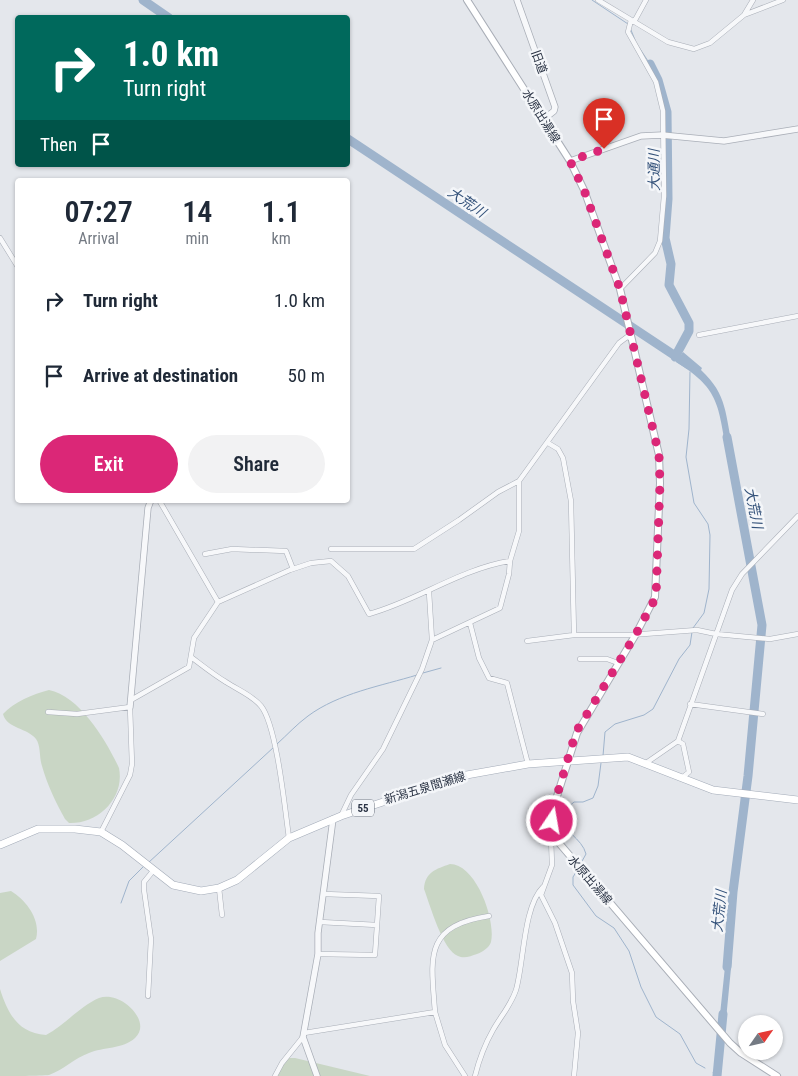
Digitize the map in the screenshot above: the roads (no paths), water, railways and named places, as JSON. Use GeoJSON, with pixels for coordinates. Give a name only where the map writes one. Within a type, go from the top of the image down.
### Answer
{"type":"FeatureCollection","features":[{"type":"Feature","properties":{"kind":"main road","name":"水原出湯線"},"geometry":{"type":"LineString","coordinates":[[467,0],[570,161],[584,190],[620,289],[659,455],[660,483],[656,597],[636,634],[576,732],[552,812],[553,833],[559,844],[728,1041],[741,1053],[777,1076]]}},
{"type":"Feature","properties":{"kind":"main road","name":"新潟五泉間瀬線"},"geometry":{"type":"LineString","coordinates":[[0,845],[38,829],[55,828],[101,832],[122,844],[148,867],[173,885],[193,891],[219,888],[237,880],[289,838],[333,819],[461,776],[528,764],[604,757],[628,757],[713,790],[798,800]]}},
{"type":"Feature","properties":{"kind":"street","name":"旧道"},"geometry":{"type":"LineString","coordinates":[[517,0],[555,107],[554,111],[544,119]]}},
{"type":"Feature","properties":{"kind":"street"},"geometry":{"type":"LineString","coordinates":[[598,0],[668,42],[694,50],[710,43],[744,15],[783,0]]}},
{"type":"Feature","properties":{"kind":"street"},"geometry":{"type":"LineString","coordinates":[[620,289],[652,258],[660,241],[664,196],[664,111],[656,82],[628,32],[632,21],[646,0]]}},
{"type":"Feature","properties":{"kind":"street"},"geometry":{"type":"LineString","coordinates":[[744,15],[753,0]]}},
{"type":"Feature","properties":{"kind":"street"},"geometry":{"type":"LineString","coordinates":[[570,161],[641,136],[663,135],[724,141],[798,129]]}},
{"type":"Feature","properties":{"kind":"street"},"geometry":{"type":"LineString","coordinates":[[0,238],[15,262]]}},
{"type":"Feature","properties":{"kind":"street"},"geometry":{"type":"LineString","coordinates":[[699,335],[798,316]]}},
{"type":"Feature","properties":{"kind":"street"},"geometry":{"type":"LineString","coordinates":[[331,549],[414,549],[498,492],[519,481],[619,343],[630,336]]}},
{"type":"Feature","properties":{"kind":"street"},"geometry":{"type":"LineString","coordinates":[[548,443],[558,449],[563,458],[571,501],[574,635]]}},
{"type":"Feature","properties":{"kind":"street"},"geometry":{"type":"LineString","coordinates":[[432,640],[500,608],[509,574],[510,561],[519,531],[519,481]]}},
{"type":"Feature","properties":{"kind":"street"},"geometry":{"type":"LineString","coordinates":[[101,832],[130,775],[132,764],[130,707],[150,503]]}},
{"type":"Feature","properties":{"kind":"street"},"geometry":{"type":"LineString","coordinates":[[161,503],[218,602]]}},
{"type":"Feature","properties":{"kind":"street"},"geometry":{"type":"LineString","coordinates":[[646,763],[678,741],[732,590],[742,574],[798,516]]}},
{"type":"Feature","properties":{"kind":"street"},"geometry":{"type":"LineString","coordinates":[[206,554],[232,549],[286,551],[293,569]]}},
{"type":"Feature","properties":{"kind":"street"},"geometry":{"type":"LineString","coordinates":[[131,700],[188,667],[194,638],[218,602],[293,569],[311,563],[331,561],[348,576],[369,614],[429,592],[476,571],[510,561]]}},
{"type":"Feature","properties":{"kind":"street"},"geometry":{"type":"LineString","coordinates":[[341,816],[382,748],[420,675],[432,640],[429,592]]}},
{"type":"Feature","properties":{"kind":"street"},"geometry":{"type":"LineString","coordinates":[[470,623],[479,658],[489,678],[507,683],[528,764]]}},
{"type":"Feature","properties":{"kind":"street"},"geometry":{"type":"LineString","coordinates":[[527,641],[574,635],[636,634],[690,630],[770,639],[798,634]]}},
{"type":"Feature","properties":{"kind":"street"},"geometry":{"type":"LineString","coordinates":[[191,657],[226,683],[248,695],[262,708],[274,747],[282,785],[289,838]]}},
{"type":"Feature","properties":{"kind":"street"},"geometry":{"type":"LineString","coordinates":[[580,660],[606,659],[618,664]]}},
{"type":"Feature","properties":{"kind":"street"},"geometry":{"type":"LineString","coordinates":[[690,704],[763,714]]}},
{"type":"Feature","properties":{"kind":"street"},"geometry":{"type":"LineString","coordinates":[[48,712],[76,714],[130,707]]}},
{"type":"Feature","properties":{"kind":"street"},"geometry":{"type":"LineString","coordinates":[[678,741],[683,744],[689,772],[683,777]]}},
{"type":"Feature","properties":{"kind":"street"},"geometry":{"type":"LineString","coordinates":[[275,1076],[282,1063],[303,1035],[318,954],[320,922],[333,819]]}},
{"type":"Feature","properties":{"kind":"street"},"geometry":{"type":"LineString","coordinates":[[553,833],[551,838],[552,865],[542,895],[572,973],[573,1001],[578,1033],[574,1076]]}},
{"type":"Feature","properties":{"kind":"street"},"geometry":{"type":"LineString","coordinates":[[148,867],[144,882],[151,939],[148,996]]}},
{"type":"Feature","properties":{"kind":"street"},"geometry":{"type":"LineString","coordinates":[[475,1076],[482,1052],[516,990],[522,946],[537,893],[544,886]]}},
{"type":"Feature","properties":{"kind":"street"},"geometry":{"type":"LineString","coordinates":[[219,888],[222,914]]}},
{"type":"Feature","properties":{"kind":"street"},"geometry":{"type":"LineString","coordinates":[[318,954],[375,955],[379,896],[324,894]]}},
{"type":"Feature","properties":{"kind":"street"},"geometry":{"type":"LineString","coordinates":[[465,1076],[445,1045],[435,1012],[434,956],[441,936],[452,926],[489,916]]}},
{"type":"Feature","properties":{"kind":"street"},"geometry":{"type":"LineString","coordinates":[[320,922],[377,925]]}},
{"type":"Feature","properties":{"kind":"street"},"geometry":{"type":"LineString","coordinates":[[303,1035],[435,1012]]}},
{"type":"Feature","properties":{"kind":"street"},"geometry":{"type":"LineString","coordinates":[[303,1035],[317,1076]]}},
{"type":"Feature","properties":{"kind":"water"},"geometry":{"type":"Polygon","coordinates":[[[683,352],[702,368],[701,370],[710,379],[721,397],[733,449],[726,449],[721,420],[714,398],[700,380],[676,362],[683,352]]]}},
{"type":"Feature","properties":{"kind":"water"},"geometry":{"type":"Polygon","coordinates":[[[726,957],[732,958],[725,1030],[719,1024],[726,957]]]}},
{"type":"Feature","properties":{"kind":"waterway","name":"大荒川"},"geometry":{"type":"LineString","coordinates":[[143,0],[165,15]]}},
{"type":"Feature","properties":{"kind":"waterway","name":"大通川"},"geometry":{"type":"LineString","coordinates":[[592,0],[628,24]]}},
{"type":"Feature","properties":{"kind":"waterway","name":"大通川"},"geometry":{"type":"LineString","coordinates":[[631,30],[635,40]]}},
{"type":"Feature","properties":{"kind":"waterway","name":"大通川"},"geometry":{"type":"LineString","coordinates":[[638,46],[650,64]]}},
{"type":"Feature","properties":{"kind":"waterway","name":"大通川"},"geometry":{"type":"LineString","coordinates":[[650,64],[658,80],[667,112],[668,199],[665,238],[671,264],[669,285],[689,323],[689,331],[675,357]]}},
{"type":"Feature","properties":{"kind":"waterway","name":"大荒川"},"geometry":{"type":"LineString","coordinates":[[350,140],[689,365]]}},
{"type":"Feature","properties":{"kind":"waterway"},"geometry":{"type":"LineString","coordinates":[[690,372],[689,429],[686,457],[694,503],[708,524],[710,535],[709,589],[704,613],[693,628]]}},
{"type":"Feature","properties":{"kind":"waterway","name":"大荒川"},"geometry":{"type":"LineString","coordinates":[[727,437],[762,625],[748,776],[733,892],[727,967]]}},
{"type":"Feature","properties":{"kind":"waterway"},"geometry":{"type":"LineString","coordinates":[[603,756],[605,732],[615,724],[644,715],[653,709],[679,659],[690,645],[692,632]]}},
{"type":"Feature","properties":{"kind":"waterway"},"geometry":{"type":"LineString","coordinates":[[423,673],[441,668]]}},
{"type":"Feature","properties":{"kind":"waterway"},"geometry":{"type":"LineString","coordinates":[[277,744],[308,716],[333,701],[417,675]]}},
{"type":"Feature","properties":{"kind":"waterway"},"geometry":{"type":"LineString","coordinates":[[148,863],[274,747]]}},
{"type":"Feature","properties":{"kind":"waterway"},"geometry":{"type":"LineString","coordinates":[[581,863],[586,854],[584,848],[564,826],[559,815],[574,802],[583,802],[593,798],[598,786],[601,763]]}},
{"type":"Feature","properties":{"kind":"waterway"},"geometry":{"type":"LineString","coordinates":[[121,903],[129,881],[145,865]]}},
{"type":"Feature","properties":{"kind":"waterway"},"geometry":{"type":"LineString","coordinates":[[578,869],[573,877],[573,885],[596,916],[614,928],[629,951],[641,987],[656,1017],[680,1034],[696,1063],[705,1068]]}},
{"type":"Feature","properties":{"kind":"waterway","name":"大荒川"},"geometry":{"type":"LineString","coordinates":[[717,1076],[723,1014]]}},
{"type":"Feature","properties":{"kind":"waterway","name":"大荒川"},"geometry":{"type":"LineString","coordinates":[[713,1073],[718,1076]]}}]}
